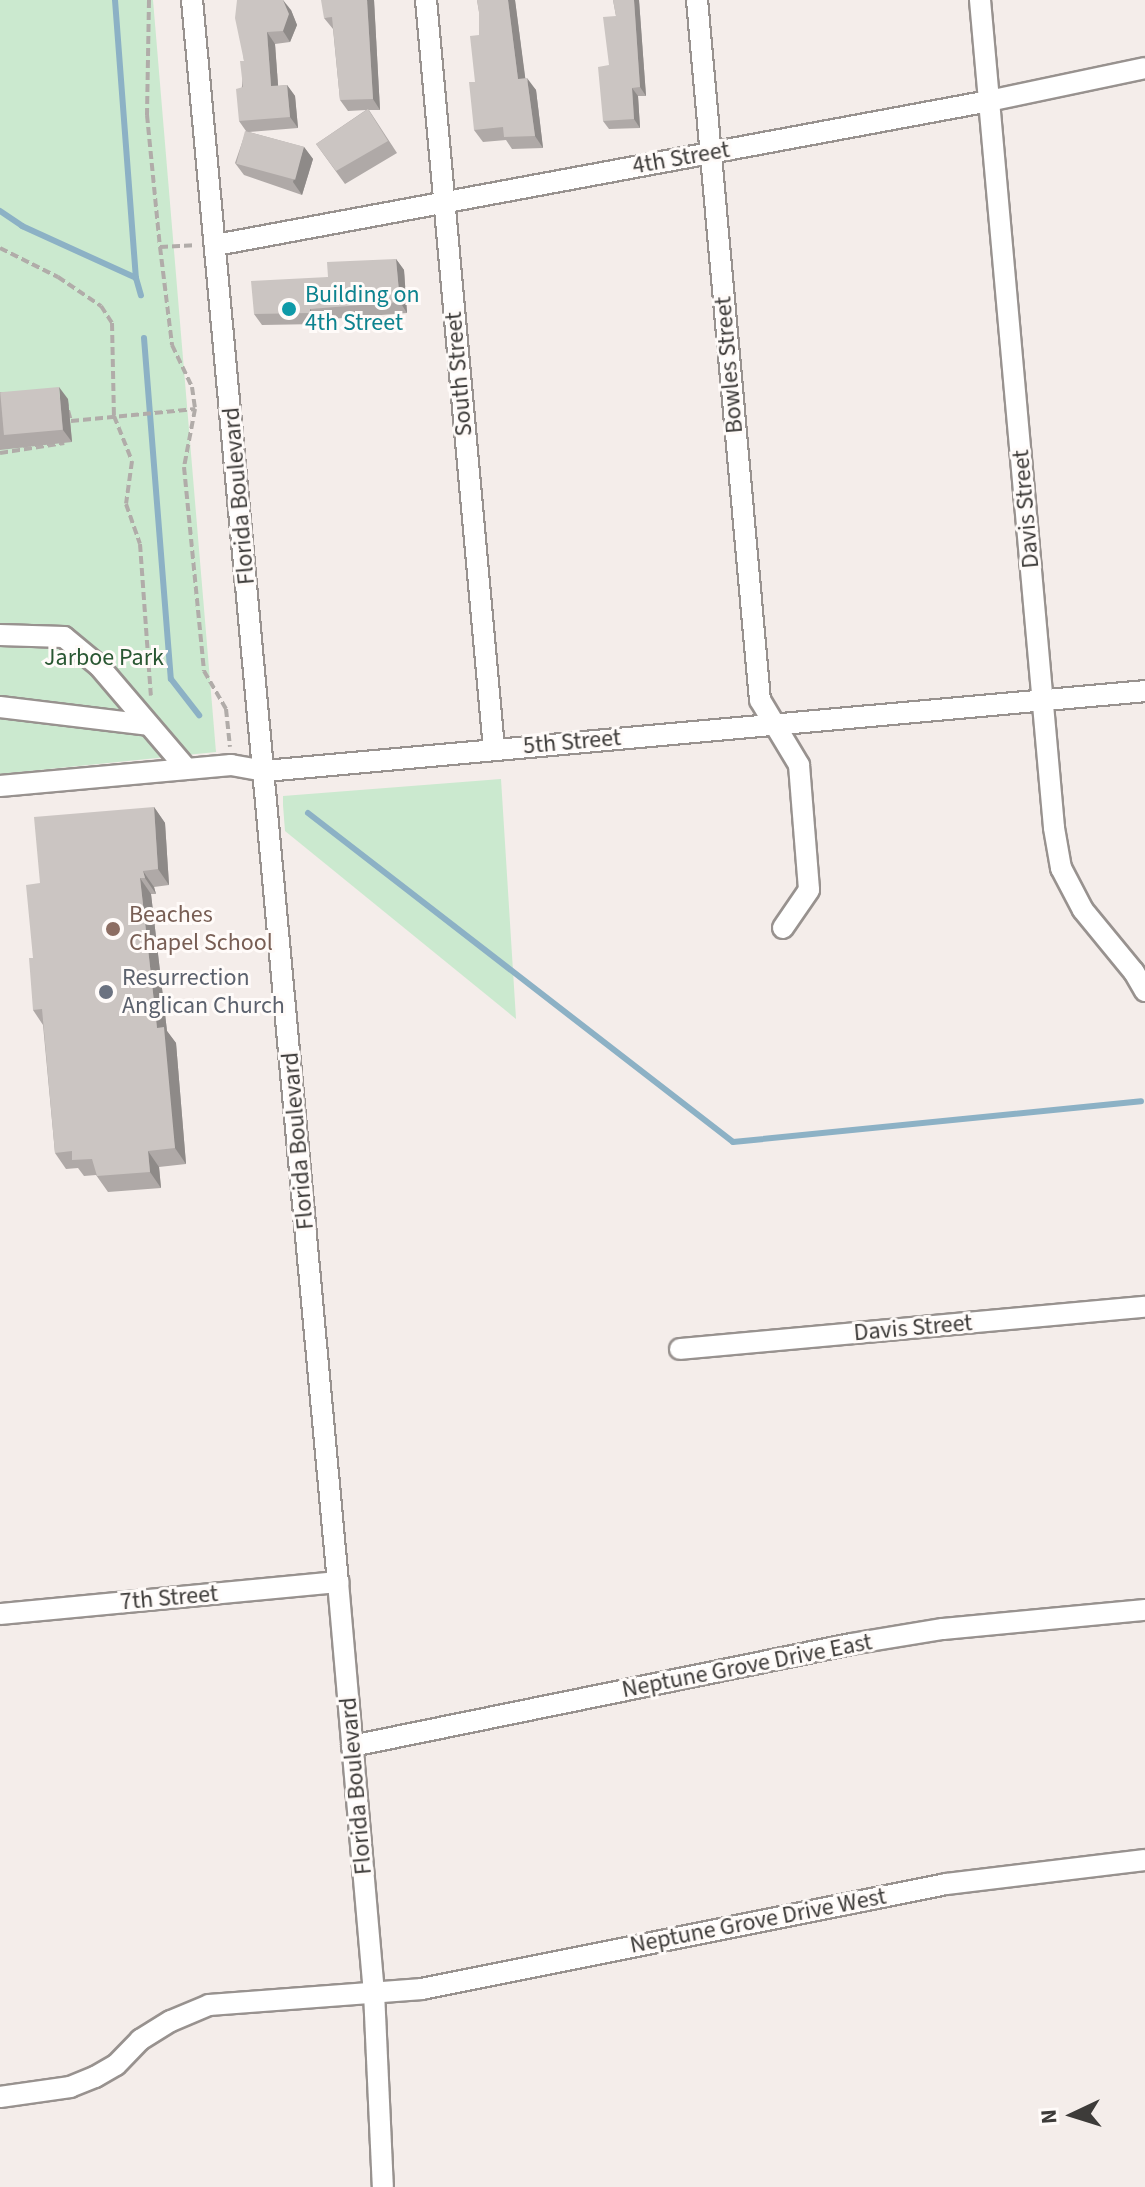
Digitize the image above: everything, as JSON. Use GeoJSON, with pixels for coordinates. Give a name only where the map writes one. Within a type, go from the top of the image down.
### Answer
{"type":"FeatureCollection","features":[{"type":"Feature","properties":{"kind":"street","name":"Florida Boulevard"},"geometry":{"type":"LineString","coordinates":[[192,0],[265,771],[374,1992],[383,2187]]}},
{"type":"Feature","properties":{"kind":"street","name":"South Street"},"geometry":{"type":"LineString","coordinates":[[426,0],[494,749]]}},
{"type":"Feature","properties":{"kind":"street","name":"Bowles Street"},"geometry":{"type":"LineString","coordinates":[[697,0],[760,700],[799,765],[809,890],[783,928]]}},
{"type":"Feature","properties":{"kind":"street","name":"Davis Street"},"geometry":{"type":"LineString","coordinates":[[980,0],[1054,828],[1061,868],[1083,910],[1134,972],[1145,991]]}},
{"type":"Feature","properties":{"kind":"street","name":"4th Street"},"geometry":{"type":"LineString","coordinates":[[216,245],[989,101],[1145,68]]}},
{"type":"Feature","properties":{"kind":"street"},"geometry":{"type":"LineString","coordinates":[[0,635],[64,637],[99,666],[187,769]]}},
{"type":"Feature","properties":{"kind":"street","name":"5th Street"},"geometry":{"type":"LineString","coordinates":[[0,786],[231,765],[265,771],[1145,691]]}},
{"type":"Feature","properties":{"kind":"street"},"geometry":{"type":"LineString","coordinates":[[0,707],[151,727]]}},
{"type":"Feature","properties":{"kind":"street","name":"Davis Street"},"geometry":{"type":"LineString","coordinates":[[680,1349],[1145,1307]]}},
{"type":"Feature","properties":{"kind":"street","name":"7th Street"},"geometry":{"type":"LineString","coordinates":[[0,1614],[338,1582]]}},
{"type":"Feature","properties":{"kind":"street","name":"Neptune Grove Drive East"},"geometry":{"type":"LineString","coordinates":[[352,1746],[851,1644],[943,1629],[1145,1610]]}},
{"type":"Feature","properties":{"kind":"street","name":"Neptune Grove Drive West"},"geometry":{"type":"LineString","coordinates":[[0,2097],[70,2087],[95,2077],[116,2065],[140,2040],[171,2021],[209,2005],[422,1989],[946,1884],[1145,1860]]}},
{"type":"Feature","properties":{"kind":"path"},"geometry":{"type":"LineString","coordinates":[[149,0],[147,115],[160,247],[172,345],[192,387],[195,409],[184,467],[204,671],[226,709],[231,765]]}},
{"type":"Feature","properties":{"kind":"path"},"geometry":{"type":"LineString","coordinates":[[160,247],[216,245]]}},
{"type":"Feature","properties":{"kind":"path"},"geometry":{"type":"LineString","coordinates":[[0,248],[58,277],[101,306],[112,323],[114,416],[132,461],[126,504],[140,544],[151,727]]}},
{"type":"Feature","properties":{"kind":"path"},"geometry":{"type":"LineString","coordinates":[[54,397],[68,399],[71,421],[195,409]]}},
{"type":"Feature","properties":{"kind":"path"},"geometry":{"type":"LineString","coordinates":[[0,453],[64,443]]}},
{"type":"Feature","properties":{"kind":"green space","name":"Jarboe Park"},"geometry":{"type":"Polygon","coordinates":[[[0,0],[153,0],[216,752],[0,774],[0,0]]]}},
{"type":"Feature","properties":{"kind":"green space"},"geometry":{"type":"Polygon","coordinates":[[[501,779],[516,1019],[285,831],[283,805],[283,796],[501,779]]]}},
{"type":"Feature","properties":{"kind":"building"},"geometry":{"type":"Polygon","coordinates":[[[237,0],[283,0],[289,14],[283,31],[267,32],[271,86],[287,85],[290,117],[239,121],[236,89],[243,87],[240,61],[244,61],[235,18],[237,0]]]}},
{"type":"Feature","properties":{"kind":"building"},"geometry":{"type":"Polygon","coordinates":[[[321,0],[367,0],[373,99],[340,100],[332,17],[324,18],[321,0]]]}},
{"type":"Feature","properties":{"kind":"building"},"geometry":{"type":"Polygon","coordinates":[[[477,0],[508,0],[518,79],[527,78],[535,136],[504,137],[503,127],[474,130],[469,82],[475,82],[470,36],[479,35],[477,0]]]}},
{"type":"Feature","properties":{"kind":"building"},"geometry":{"type":"Polygon","coordinates":[[[613,0],[634,0],[640,87],[632,88],[634,119],[603,121],[598,67],[609,65],[603,17],[616,16],[613,0]]]}},
{"type":"Feature","properties":{"kind":"building"},"geometry":{"type":"Polygon","coordinates":[[[368,109],[388,141],[336,171],[316,144],[368,109]]]}},
{"type":"Feature","properties":{"kind":"building"},"geometry":{"type":"Polygon","coordinates":[[[245,131],[304,147],[295,180],[236,164],[245,131]]]}},
{"type":"Feature","properties":{"kind":"building"},"geometry":{"type":"Polygon","coordinates":[[[396,259],[400,302],[310,309],[310,313],[254,314],[251,281],[328,277],[327,262],[396,259]]]}},
{"type":"Feature","properties":{"kind":"building"},"geometry":{"type":"Polygon","coordinates":[[[59,387],[63,430],[4,435],[0,392],[59,387]]]}},
{"type":"Feature","properties":{"kind":"building"},"geometry":{"type":"Polygon","coordinates":[[[154,807],[158,869],[143,871],[145,878],[140,878],[157,1028],[164,1027],[175,1148],[148,1151],[150,1172],[97,1176],[92,1159],[72,1160],[72,1151],[55,1153],[42,1009],[33,1010],[29,958],[33,958],[26,885],[40,883],[34,817],[154,807]]]}},
{"type":"Feature","properties":{"kind":"waterway"},"geometry":{"type":"LineString","coordinates":[[115,0],[136,278]]}},
{"type":"Feature","properties":{"kind":"waterway"},"geometry":{"type":"LineString","coordinates":[[0,211],[22,226],[136,278],[141,295]]}},
{"type":"Feature","properties":{"kind":"waterway"},"geometry":{"type":"LineString","coordinates":[[144,338],[171,679],[199,715]]}},
{"type":"Feature","properties":{"kind":"waterway"},"geometry":{"type":"LineString","coordinates":[[308,813],[733,1142],[1141,1101]]}},
{"type":"Feature","properties":{"kind":"place","name":"Building on 4th Street"},"geometry":{"type":"Point","coordinates":[289,309]}},
{"type":"Feature","properties":{"kind":"place","name":"Beaches Chapel School"},"geometry":{"type":"Point","coordinates":[113,929]}},
{"type":"Feature","properties":{"kind":"place","name":"Resurrection Anglican Church"},"geometry":{"type":"Point","coordinates":[106,992]}}]}
